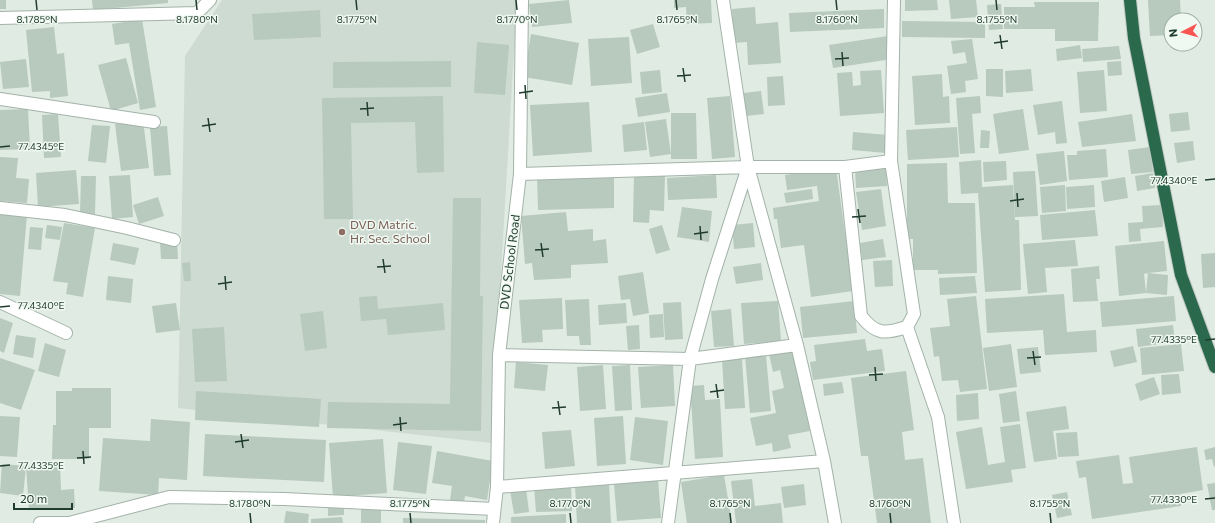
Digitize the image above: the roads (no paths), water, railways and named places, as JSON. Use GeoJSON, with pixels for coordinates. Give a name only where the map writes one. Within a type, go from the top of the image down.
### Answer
{"type":"FeatureCollection","features":[{"type":"Feature","properties":{"kind":"highway"},"geometry":{"type":"LineString","coordinates":[[1130,0],[1134,38],[1181,276],[1215,367]]}},
{"type":"Feature","properties":{"kind":"street"},"geometry":{"type":"LineString","coordinates":[[0,18],[197,13],[210,0]]}},
{"type":"Feature","properties":{"kind":"street","name":"DVD School Road"},"geometry":{"type":"LineString","coordinates":[[493,523],[497,487],[499,355],[520,174],[522,0]]}},
{"type":"Feature","properties":{"kind":"street"},"geometry":{"type":"LineString","coordinates":[[723,0],[748,167],[797,345],[824,461],[835,523]]}},
{"type":"Feature","properties":{"kind":"street"},"geometry":{"type":"LineString","coordinates":[[845,167],[862,316],[870,327],[881,332],[890,332],[907,327],[914,314],[891,161],[894,0]]}},
{"type":"Feature","properties":{"kind":"street"},"geometry":{"type":"LineString","coordinates":[[0,99],[154,122]]}},
{"type":"Feature","properties":{"kind":"street"},"geometry":{"type":"LineString","coordinates":[[520,174],[748,167],[845,167],[891,161]]}},
{"type":"Feature","properties":{"kind":"street"},"geometry":{"type":"LineString","coordinates":[[668,523],[690,359],[712,278],[748,167]]}},
{"type":"Feature","properties":{"kind":"street"},"geometry":{"type":"LineString","coordinates":[[0,208],[64,215],[174,240]]}},
{"type":"Feature","properties":{"kind":"street"},"geometry":{"type":"LineString","coordinates":[[0,302],[66,333]]}},
{"type":"Feature","properties":{"kind":"street"},"geometry":{"type":"LineString","coordinates":[[907,327],[938,417],[954,523]]}},
{"type":"Feature","properties":{"kind":"street"},"geometry":{"type":"LineString","coordinates":[[499,355],[690,359],[797,345]]}},
{"type":"Feature","properties":{"kind":"street"},"geometry":{"type":"LineString","coordinates":[[497,487],[824,461]]}},
{"type":"Feature","properties":{"kind":"street"},"geometry":{"type":"LineString","coordinates":[[40,523],[69,522],[169,497],[284,499],[494,509]]}},
{"type":"Feature","properties":{"kind":"place","name":"DVD Matric. Hr. Sec. School"},"geometry":{"type":"Point","coordinates":[342,232]}}]}
